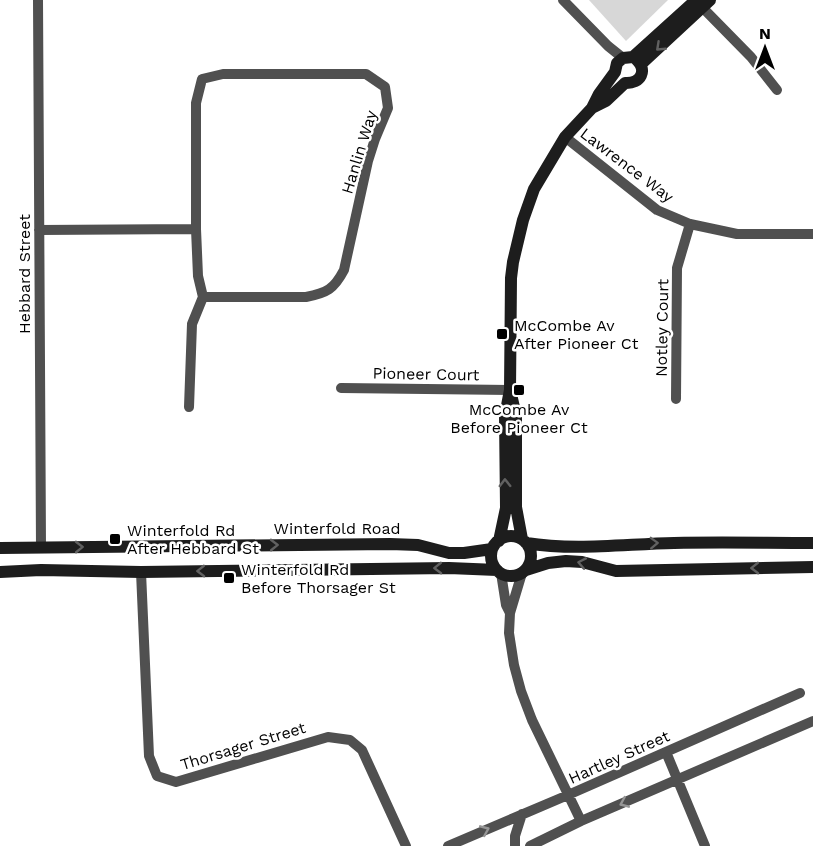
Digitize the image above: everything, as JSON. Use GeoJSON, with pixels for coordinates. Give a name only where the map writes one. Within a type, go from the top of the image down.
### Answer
{"type":"FeatureCollection","features":[{"type":"Feature","properties":{"kind":"main road"},"geometry":{"type":"LineString","coordinates":[[499,571],[492,561],[506,508],[505,416],[510,390],[511,278],[523,220],[534,189],[566,137],[592,108],[599,94],[626,63],[701,2]]}},
{"type":"Feature","properties":{"kind":"main road"},"geometry":{"type":"LineString","coordinates":[[626,63],[642,74],[638,80],[630,84],[620,81],[626,63]]}},
{"type":"Feature","properties":{"kind":"main road"},"geometry":{"type":"LineString","coordinates":[[592,108],[606,101],[625,84]]}},
{"type":"Feature","properties":{"kind":"main road"},"geometry":{"type":"LineString","coordinates":[[510,390],[516,416],[516,507],[524,541],[531,554],[530,565],[524,572]]}},
{"type":"Feature","properties":{"kind":"main road"},"geometry":{"type":"LineString","coordinates":[[496,545],[510,536],[546,546],[813,543]]}},
{"type":"Feature","properties":{"kind":"main road","name":"Winterfold Road"},"geometry":{"type":"LineString","coordinates":[[0,548],[390,544],[418,545],[449,553],[464,553],[496,545]]}},
{"type":"Feature","properties":{"kind":"main road"},"geometry":{"type":"LineString","coordinates":[[0,572],[449,568],[499,571],[510,576],[548,562],[566,561],[582,562],[616,571],[813,567]]}},
{"type":"Feature","properties":{"kind":"street","name":"Hebbard Street"},"geometry":{"type":"LineString","coordinates":[[38,0],[41,547]]}},
{"type":"Feature","properties":{"kind":"street"},"geometry":{"type":"LineString","coordinates":[[563,0],[626,63]]}},
{"type":"Feature","properties":{"kind":"street"},"geometry":{"type":"LineString","coordinates":[[701,2],[751,57],[777,90]]}},
{"type":"Feature","properties":{"kind":"street","name":"Hanlin Way"},"geometry":{"type":"LineString","coordinates":[[224,74],[366,74],[385,87],[388,108],[368,161],[344,270],[331,290],[306,297],[203,297],[198,276],[196,229],[196,103],[202,79],[224,74]]}},
{"type":"Feature","properties":{"kind":"street","name":"Lawrence Way"},"geometry":{"type":"LineString","coordinates":[[566,137],[657,210],[690,224],[737,234],[813,234]]}},
{"type":"Feature","properties":{"kind":"street","name":"Notley Court"},"geometry":{"type":"LineString","coordinates":[[676,399],[677,268],[690,224]]}},
{"type":"Feature","properties":{"kind":"street"},"geometry":{"type":"LineString","coordinates":[[39,230],[196,229]]}},
{"type":"Feature","properties":{"kind":"street"},"geometry":{"type":"LineString","coordinates":[[189,407],[192,324],[203,297]]}},
{"type":"Feature","properties":{"kind":"street","name":"Pioneer Court"},"geometry":{"type":"LineString","coordinates":[[341,388],[510,390]]}},
{"type":"Feature","properties":{"kind":"street"},"geometry":{"type":"LineString","coordinates":[[499,571],[510,614]]}},
{"type":"Feature","properties":{"kind":"street","name":"Thorsager Street"},"geometry":{"type":"LineString","coordinates":[[141,572],[149,756],[157,776],[176,782],[328,737],[350,740],[362,750],[406,846]]}},
{"type":"Feature","properties":{"kind":"street"},"geometry":{"type":"LineString","coordinates":[[524,572],[510,614],[510,648],[521,691],[532,720],[581,821]]}},
{"type":"Feature","properties":{"kind":"street","name":"Hartley Street"},"geometry":{"type":"LineString","coordinates":[[448,846],[801,693]]}},
{"type":"Feature","properties":{"kind":"street"},"geometry":{"type":"LineString","coordinates":[[530,846],[581,821],[813,721]]}},
{"type":"Feature","properties":{"kind":"street"},"geometry":{"type":"LineString","coordinates":[[666,752],[705,846]]}},
{"type":"Feature","properties":{"kind":"street"},"geometry":{"type":"LineString","coordinates":[[515,846],[515,836],[522,814]]}},
{"type":"Feature","properties":{"kind":"shaded area"},"geometry":{"type":"Polygon","coordinates":[[[589,0],[668,0],[626,41],[589,0]]]}},
{"type":"Feature","properties":{"kind":"place","name":"McCombe Av After Pioneer Ct"},"geometry":{"type":"Point","coordinates":[502,334]}},
{"type":"Feature","properties":{"kind":"place","name":"McCombe Av Before Pioneer Ct"},"geometry":{"type":"Point","coordinates":[519,390]}},
{"type":"Feature","properties":{"kind":"place","name":"Winterfold Rd After Hebbard St"},"geometry":{"type":"Point","coordinates":[115,539]}},
{"type":"Feature","properties":{"kind":"place","name":"Winterfold Rd Before Thorsager St"},"geometry":{"type":"Point","coordinates":[229,578]}}]}
